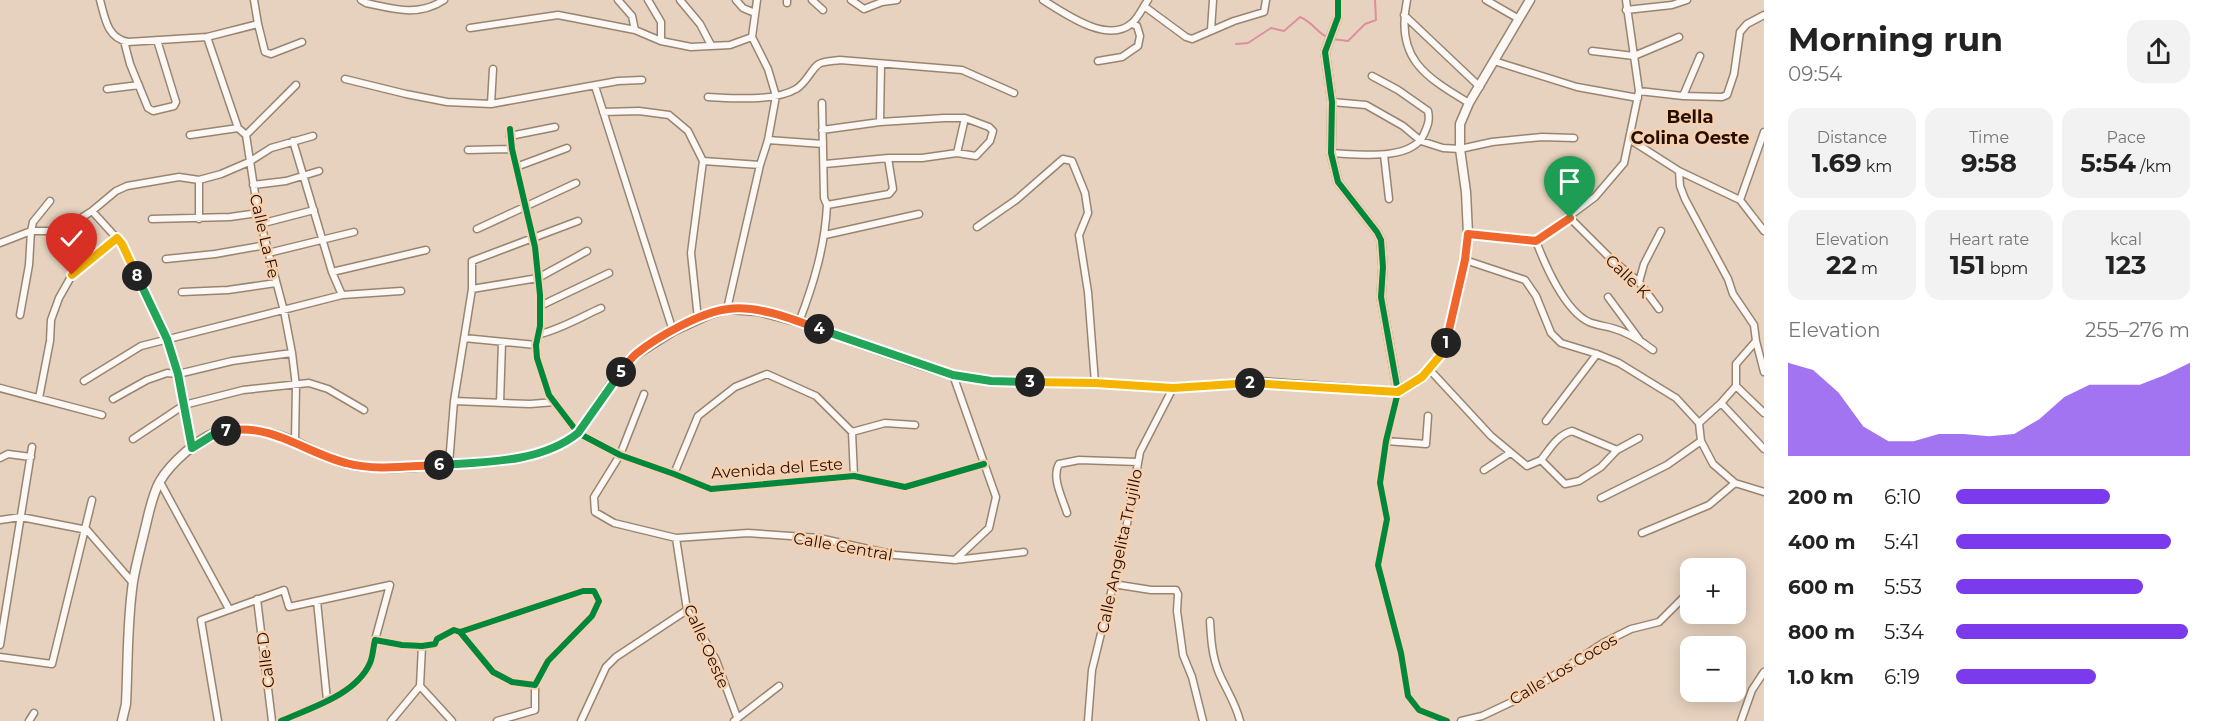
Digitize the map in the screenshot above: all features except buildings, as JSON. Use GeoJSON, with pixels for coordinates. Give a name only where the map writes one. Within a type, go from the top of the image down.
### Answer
{"type":"FeatureCollection","features":[{"type":"Feature","properties":{"kind":"main road"},"geometry":{"type":"LineString","coordinates":[[122,721],[126,704],[133,583],[150,508],[160,482],[174,464],[192,448],[216,433],[233,429],[276,435],[320,455],[348,464],[393,467],[490,462],[538,452],[569,440],[578,433],[635,355],[673,331],[727,309],[758,311],[800,322],[953,375],[991,381],[1095,383],[1173,388],[1260,382],[1398,392],[1422,377],[1445,350],[1465,260],[1468,234],[1466,192],[1460,149],[1460,124],[1469,103],[1530,0]]}},
{"type":"Feature","properties":{"kind":"street"},"geometry":{"type":"LineString","coordinates":[[100,0],[107,27],[113,35],[124,41],[207,37],[258,24]]}},
{"type":"Feature","properties":{"kind":"street"},"geometry":{"type":"LineString","coordinates":[[254,0],[265,52],[271,54],[302,42]]}},
{"type":"Feature","properties":{"kind":"street"},"geometry":{"type":"LineString","coordinates":[[361,0],[405,11],[432,8],[444,0]]}},
{"type":"Feature","properties":{"kind":"street"},"geometry":{"type":"LineString","coordinates":[[618,0],[632,16],[634,30]]}},
{"type":"Feature","properties":{"kind":"street"},"geometry":{"type":"LineString","coordinates":[[648,0],[661,22],[661,41]]}},
{"type":"Feature","properties":{"kind":"street"},"geometry":{"type":"LineString","coordinates":[[680,0],[700,24],[711,45]]}},
{"type":"Feature","properties":{"kind":"street"},"geometry":{"type":"LineString","coordinates":[[736,0],[743,8],[755,13]]}},
{"type":"Feature","properties":{"kind":"street"},"geometry":{"type":"LineString","coordinates":[[727,309],[760,165],[768,140],[776,96],[768,69],[752,37],[757,0]]}},
{"type":"Feature","properties":{"kind":"street"},"geometry":{"type":"LineString","coordinates":[[812,0],[823,10]]}},
{"type":"Feature","properties":{"kind":"street"},"geometry":{"type":"LineString","coordinates":[[852,0],[864,9],[882,2],[897,0]]}},
{"type":"Feature","properties":{"kind":"street"},"geometry":{"type":"LineString","coordinates":[[1043,0],[1086,25],[1104,31],[1120,29],[1132,24],[1146,3],[1186,37],[1192,39],[1264,12],[1266,0]]}},
{"type":"Feature","properties":{"kind":"street"},"geometry":{"type":"LineString","coordinates":[[1211,30],[1213,0]]}},
{"type":"Feature","properties":{"kind":"street"},"geometry":{"type":"LineString","coordinates":[[1338,0],[1338,17],[1326,44],[1332,102],[1331,153],[1338,182],[1381,240],[1383,267],[1381,297],[1398,392],[1386,441],[1380,483],[1387,519],[1378,565],[1401,653],[1408,696],[1419,710],[1447,721]]}},
{"type":"Feature","properties":{"kind":"street"},"geometry":{"type":"LineString","coordinates":[[1407,0],[1404,15],[1407,47],[1414,60],[1442,86],[1469,103]]}},
{"type":"Feature","properties":{"kind":"street"},"geometry":{"type":"LineString","coordinates":[[1486,0],[1519,19]]}},
{"type":"Feature","properties":{"kind":"street"},"geometry":{"type":"LineString","coordinates":[[1468,234],[1536,241],[1570,218],[1595,197],[1624,163],[1639,94],[1626,0]]}},
{"type":"Feature","properties":{"kind":"street"},"geometry":{"type":"LineString","coordinates":[[1626,10],[1672,5],[1687,0]]}},
{"type":"Feature","properties":{"kind":"street"},"geometry":{"type":"LineString","coordinates":[[470,28],[558,15],[634,30],[661,41],[691,47],[730,45],[752,37]]}},
{"type":"Feature","properties":{"kind":"street"},"geometry":{"type":"LineString","coordinates":[[1404,15],[1480,87]]}},
{"type":"Feature","properties":{"kind":"street"},"geometry":{"type":"LineString","coordinates":[[1494,61],[1577,87],[1639,94],[1722,97],[1727,95],[1734,74],[1740,32],[1748,24],[1764,15]]}},
{"type":"Feature","properties":{"kind":"street"},"geometry":{"type":"LineString","coordinates":[[1098,61],[1122,57],[1138,46],[1140,36],[1137,26],[1132,24]]}},
{"type":"Feature","properties":{"kind":"street"},"geometry":{"type":"LineString","coordinates":[[207,37],[238,128],[246,135],[296,85]]}},
{"type":"Feature","properties":{"kind":"street"},"geometry":{"type":"LineString","coordinates":[[1592,51],[1634,56],[1679,37]]}},
{"type":"Feature","properties":{"kind":"street"},"geometry":{"type":"LineString","coordinates":[[124,41],[150,111],[175,104],[157,40]]}},
{"type":"Feature","properties":{"kind":"street"},"geometry":{"type":"LineString","coordinates":[[1683,96],[1700,56]]}},
{"type":"Feature","properties":{"kind":"street"},"geometry":{"type":"LineString","coordinates":[[708,97],[776,96],[795,90],[809,79],[816,66],[821,63],[840,60],[963,70],[1014,93]]}},
{"type":"Feature","properties":{"kind":"street"},"geometry":{"type":"LineString","coordinates":[[880,122],[881,64]]}},
{"type":"Feature","properties":{"kind":"street"},"geometry":{"type":"LineString","coordinates":[[492,104],[493,69]]}},
{"type":"Feature","properties":{"kind":"street"},"geometry":{"type":"LineString","coordinates":[[1331,153],[1384,154],[1409,149],[1421,141],[1430,122],[1428,111],[1372,75]]}},
{"type":"Feature","properties":{"kind":"street"},"geometry":{"type":"LineString","coordinates":[[345,79],[447,102],[492,104],[618,81],[642,80]]}},
{"type":"Feature","properties":{"kind":"street"},"geometry":{"type":"LineString","coordinates":[[107,89],[139,85]]}},
{"type":"Feature","properties":{"kind":"street"},"geometry":{"type":"LineString","coordinates":[[595,86],[673,331]]}},
{"type":"Feature","properties":{"kind":"street"},"geometry":{"type":"LineString","coordinates":[[1332,102],[1366,105],[1403,126],[1421,141],[1443,148],[1460,149],[1542,137],[1574,138]]}},
{"type":"Feature","properties":{"kind":"street"},"geometry":{"type":"LineString","coordinates":[[800,322],[814,285],[825,235],[827,205],[824,198],[822,103]]}},
{"type":"Feature","properties":{"kind":"street"},"geometry":{"type":"LineString","coordinates":[[603,112],[639,111],[669,115],[688,131],[703,161],[691,253],[698,319]]}},
{"type":"Feature","properties":{"kind":"street"},"geometry":{"type":"LineString","coordinates":[[957,153],[966,118]]}},
{"type":"Feature","properties":{"kind":"street"},"geometry":{"type":"LineString","coordinates":[[822,130],[880,122],[966,118],[989,127],[993,131],[990,141],[979,154],[957,153],[922,158],[888,158],[825,164]]}},
{"type":"Feature","properties":{"kind":"street"},"geometry":{"type":"LineString","coordinates":[[555,127],[510,133],[533,238],[538,278],[540,334],[536,345],[537,358],[549,395],[578,433]]}},
{"type":"Feature","properties":{"kind":"street"},"geometry":{"type":"LineString","coordinates":[[190,135],[238,128]]}},
{"type":"Feature","properties":{"kind":"street"},"geometry":{"type":"LineString","coordinates":[[1740,200],[1764,132]]}},
{"type":"Feature","properties":{"kind":"street","name":"Calle La Fe"},"geometry":{"type":"LineString","coordinates":[[246,135],[258,213],[284,311],[292,353],[296,386],[295,442]]}},
{"type":"Feature","properties":{"kind":"street"},"geometry":{"type":"LineString","coordinates":[[0,248],[0,243],[30,231],[61,231],[127,186],[179,177],[199,180],[221,174],[249,162],[271,148],[313,136]]}},
{"type":"Feature","properties":{"kind":"street"},"geometry":{"type":"LineString","coordinates":[[1629,139],[1679,171],[1740,200],[1764,231]]}},
{"type":"Feature","properties":{"kind":"street"},"geometry":{"type":"LineString","coordinates":[[768,140],[823,144]]}},
{"type":"Feature","properties":{"kind":"street"},"geometry":{"type":"LineString","coordinates":[[293,141],[332,272],[342,295]]}},
{"type":"Feature","properties":{"kind":"street"},"geometry":{"type":"LineString","coordinates":[[516,167],[567,148]]}},
{"type":"Feature","properties":{"kind":"street"},"geometry":{"type":"LineString","coordinates":[[468,150],[512,149]]}},
{"type":"Feature","properties":{"kind":"street"},"geometry":{"type":"LineString","coordinates":[[1384,154],[1389,199]]}},
{"type":"Feature","properties":{"kind":"street"},"geometry":{"type":"LineString","coordinates":[[827,205],[889,194],[893,189],[888,158]]}},
{"type":"Feature","properties":{"kind":"street"},"geometry":{"type":"LineString","coordinates":[[977,228],[1016,200],[1063,159],[1072,161],[1085,193],[1088,213],[1079,235],[1088,292],[1095,383]]}},
{"type":"Feature","properties":{"kind":"street"},"geometry":{"type":"LineString","coordinates":[[703,161],[760,165]]}},
{"type":"Feature","properties":{"kind":"street"},"geometry":{"type":"LineString","coordinates":[[253,185],[286,181],[320,171]]}},
{"type":"Feature","properties":{"kind":"street"},"geometry":{"type":"LineString","coordinates":[[1679,171],[1680,186],[1685,199],[1728,279],[1732,294],[1754,325],[1764,372]]}},
{"type":"Feature","properties":{"kind":"street"},"geometry":{"type":"LineString","coordinates":[[199,180],[199,219]]}},
{"type":"Feature","properties":{"kind":"street"},"geometry":{"type":"LineString","coordinates":[[477,229],[576,183]]}},
{"type":"Feature","properties":{"kind":"street"},"geometry":{"type":"LineString","coordinates":[[20,315],[29,265],[30,231],[33,222],[50,201]]}},
{"type":"Feature","properties":{"kind":"street"},"geometry":{"type":"LineString","coordinates":[[261,224],[314,210]]}},
{"type":"Feature","properties":{"kind":"street"},"geometry":{"type":"LineString","coordinates":[[92,211],[122,244],[167,339],[178,374],[192,448]]}},
{"type":"Feature","properties":{"kind":"street"},"geometry":{"type":"LineString","coordinates":[[152,219],[199,219],[258,213]]}},
{"type":"Feature","properties":{"kind":"street"},"geometry":{"type":"LineString","coordinates":[[825,235],[919,214]]}},
{"type":"Feature","properties":{"kind":"street","name":"Calle K"},"geometry":{"type":"LineString","coordinates":[[1570,218],[1611,259],[1640,282],[1659,309]]}},
{"type":"Feature","properties":{"kind":"street"},"geometry":{"type":"LineString","coordinates":[[449,464],[454,401],[472,290],[472,261],[578,221]]}},
{"type":"Feature","properties":{"kind":"street"},"geometry":{"type":"LineString","coordinates":[[1640,282],[1644,264],[1661,231]]}},
{"type":"Feature","properties":{"kind":"street"},"geometry":{"type":"LineString","coordinates":[[268,253],[354,232]]}},
{"type":"Feature","properties":{"kind":"street"},"geometry":{"type":"LineString","coordinates":[[39,398],[50,340],[51,320],[59,298],[72,275],[117,238]]}},
{"type":"Feature","properties":{"kind":"street"},"geometry":{"type":"LineString","coordinates":[[1536,241],[1571,308],[1589,322],[1639,339]]}},
{"type":"Feature","properties":{"kind":"street"},"geometry":{"type":"LineString","coordinates":[[166,259],[215,254],[266,245]]}},
{"type":"Feature","properties":{"kind":"street"},"geometry":{"type":"LineString","coordinates":[[332,272],[426,250]]}},
{"type":"Feature","properties":{"kind":"street"},"geometry":{"type":"LineString","coordinates":[[472,290],[538,278],[587,251]]}},
{"type":"Feature","properties":{"kind":"street"},"geometry":{"type":"LineString","coordinates":[[1465,260],[1525,280],[1536,296],[1551,333],[1561,343],[1619,363],[1676,398],[1699,423],[1701,441],[1713,464],[1735,483],[1764,492]]}},
{"type":"Feature","properties":{"kind":"street"},"geometry":{"type":"LineString","coordinates":[[540,306],[609,273]]}},
{"type":"Feature","properties":{"kind":"street"},"geometry":{"type":"LineString","coordinates":[[182,292],[228,290],[276,283]]}},
{"type":"Feature","properties":{"kind":"street"},"geometry":{"type":"LineString","coordinates":[[84,381],[141,346],[342,295],[401,291]]}},
{"type":"Feature","properties":{"kind":"street"},"geometry":{"type":"LineString","coordinates":[[1608,297],[1639,339],[1653,350]]}},
{"type":"Feature","properties":{"kind":"street"},"geometry":{"type":"LineString","coordinates":[[540,334],[555,330],[601,308]]}},
{"type":"Feature","properties":{"kind":"street"},"geometry":{"type":"LineString","coordinates":[[464,338],[536,345]]}},
{"type":"Feature","properties":{"kind":"street"},"geometry":{"type":"LineString","coordinates":[[1699,423],[1721,404],[1736,386],[1737,364],[1756,341]]}},
{"type":"Feature","properties":{"kind":"street"},"geometry":{"type":"LineString","coordinates":[[500,403],[502,342]]}},
{"type":"Feature","properties":{"kind":"street"},"geometry":{"type":"LineString","coordinates":[[113,399],[147,380],[168,373],[178,374],[232,361],[292,353]]}},
{"type":"Feature","properties":{"kind":"street"},"geometry":{"type":"LineString","coordinates":[[1546,421],[1597,354]]}},
{"type":"Feature","properties":{"kind":"street"},"geometry":{"type":"LineString","coordinates":[[1429,369],[1491,436],[1527,466],[1541,460],[1558,438],[1572,431],[1617,450]]}},
{"type":"Feature","properties":{"kind":"street"},"geometry":{"type":"LineString","coordinates":[[674,474],[698,416],[735,387],[767,374],[816,396],[852,432],[854,476]]}},
{"type":"Feature","properties":{"kind":"street"},"geometry":{"type":"LineString","coordinates":[[953,375],[996,497],[989,528],[955,560]]}},
{"type":"Feature","properties":{"kind":"street"},"geometry":{"type":"LineString","coordinates":[[133,439],[184,405],[243,390],[309,383],[328,389],[364,410]]}},
{"type":"Feature","properties":{"kind":"street"},"geometry":{"type":"LineString","coordinates":[[1736,386],[1764,413]]}},
{"type":"Feature","properties":{"kind":"street"},"geometry":{"type":"LineString","coordinates":[[0,388],[102,415]]}},
{"type":"Feature","properties":{"kind":"street","name":"Calle Angelita Trujillo"},"geometry":{"type":"LineString","coordinates":[[1088,721],[1092,670],[1124,540],[1140,452],[1173,388]]}},
{"type":"Feature","properties":{"kind":"street"},"geometry":{"type":"LineString","coordinates":[[620,456],[644,394]]}},
{"type":"Feature","properties":{"kind":"street"},"geometry":{"type":"LineString","coordinates":[[454,401],[530,404],[555,402]]}},
{"type":"Feature","properties":{"kind":"street"},"geometry":{"type":"LineString","coordinates":[[1721,404],[1764,449]]}},
{"type":"Feature","properties":{"kind":"street"},"geometry":{"type":"LineString","coordinates":[[1386,441],[1426,444],[1428,416]]}},
{"type":"Feature","properties":{"kind":"street"},"geometry":{"type":"LineString","coordinates":[[852,432],[885,423],[915,425]]}},
{"type":"Feature","properties":{"kind":"street","name":"Avenida del Este"},"geometry":{"type":"LineString","coordinates":[[578,433],[620,456],[711,489],[854,476],[905,487],[984,464]]}},
{"type":"Feature","properties":{"kind":"street"},"geometry":{"type":"LineString","coordinates":[[1541,460],[1565,484],[1568,484],[1579,481],[1601,467],[1617,450],[1639,438]]}},
{"type":"Feature","properties":{"kind":"street"},"geometry":{"type":"LineString","coordinates":[[1601,498],[1667,465],[1701,441]]}},
{"type":"Feature","properties":{"kind":"street"},"geometry":{"type":"LineString","coordinates":[[0,645],[32,447]]}},
{"type":"Feature","properties":{"kind":"street"},"geometry":{"type":"LineString","coordinates":[[1484,470],[1510,453]]}},
{"type":"Feature","properties":{"kind":"street"},"geometry":{"type":"LineString","coordinates":[[0,459],[8,454],[31,457]]}},
{"type":"Feature","properties":{"kind":"street","name":"Calle Central"},"geometry":{"type":"LineString","coordinates":[[620,456],[594,497],[595,512],[614,523],[676,538],[748,533],[819,538],[895,555],[955,560],[1024,552]]}},
{"type":"Feature","properties":{"kind":"street"},"geometry":{"type":"LineString","coordinates":[[1067,513],[1057,480],[1056,469],[1059,464],[1079,460],[1138,462]]}},
{"type":"Feature","properties":{"kind":"street"},"geometry":{"type":"LineString","coordinates":[[160,482],[229,609]]}},
{"type":"Feature","properties":{"kind":"street"},"geometry":{"type":"LineString","coordinates":[[1642,533],[1708,505],[1735,483]]}},
{"type":"Feature","properties":{"kind":"street"},"geometry":{"type":"LineString","coordinates":[[0,657],[52,664],[87,530],[92,500]]}},
{"type":"Feature","properties":{"kind":"street"},"geometry":{"type":"LineString","coordinates":[[0,520],[21,517],[87,530],[133,583]]}},
{"type":"Feature","properties":{"kind":"street","name":"Calle Oeste"},"geometry":{"type":"LineString","coordinates":[[676,538],[687,610],[716,660],[736,719]]}},
{"type":"Feature","properties":{"kind":"street"},"geometry":{"type":"LineString","coordinates":[[1113,584],[1151,591],[1176,590],[1183,655],[1192,677],[1203,721]]}},
{"type":"Feature","properties":{"kind":"street"},"geometry":{"type":"LineString","coordinates":[[218,721],[201,620],[284,590],[289,607],[390,585],[372,656],[365,672],[350,687],[281,721]]}},
{"type":"Feature","properties":{"kind":"street"},"geometry":{"type":"LineString","coordinates":[[460,632],[583,591],[594,591],[599,601],[592,616],[548,661],[535,685],[535,710],[497,721]]}},
{"type":"Feature","properties":{"kind":"street","name":"Calle D"},"geometry":{"type":"LineString","coordinates":[[257,599],[272,721]]}},
{"type":"Feature","properties":{"kind":"street"},"geometry":{"type":"LineString","coordinates":[[317,601],[327,700]]}},
{"type":"Feature","properties":{"kind":"street","name":"Calle Los Cocos"},"geometry":{"type":"LineString","coordinates":[[1461,721],[1482,716],[1518,699],[1603,643],[1631,628],[1659,622],[1680,601]]}},
{"type":"Feature","properties":{"kind":"street"},"geometry":{"type":"LineString","coordinates":[[581,721],[606,667],[616,657],[687,610]]}},
{"type":"Feature","properties":{"kind":"street"},"geometry":{"type":"LineString","coordinates":[[1210,621],[1211,648],[1240,721]]}},
{"type":"Feature","properties":{"kind":"street"},"geometry":{"type":"LineString","coordinates":[[375,640],[422,646],[435,644],[443,634],[454,630],[460,632],[493,672],[512,682],[535,685]]}},
{"type":"Feature","properties":{"kind":"street"},"geometry":{"type":"LineString","coordinates":[[392,721],[420,686],[422,646]]}},
{"type":"Feature","properties":{"kind":"street"},"geometry":{"type":"LineString","coordinates":[[1741,721],[1752,690],[1764,672]]}},
{"type":"Feature","properties":{"kind":"street"},"geometry":{"type":"LineString","coordinates":[[420,686],[452,721]]}},
{"type":"Feature","properties":{"kind":"street"},"geometry":{"type":"LineString","coordinates":[[736,719],[779,686]]}},
{"type":"Feature","properties":{"kind":"street"},"geometry":{"type":"LineString","coordinates":[[29,721],[34,713]]}},
{"type":"Feature","properties":{"kind":"waterway"},"geometry":{"type":"LineString","coordinates":[[1332,39],[1348,41],[1365,24],[1376,20],[1375,0]]}},
{"type":"Feature","properties":{"kind":"waterway"},"geometry":{"type":"LineString","coordinates":[[1236,44],[1248,43],[1271,28],[1284,31],[1300,17],[1327,37]]}},
{"type":"Feature","properties":{"kind":"cycle path"},"geometry":{"type":"LineString","coordinates":[[1338,0],[1338,17],[1325,52],[1332,102],[1331,153],[1338,182],[1381,240],[1383,267],[1381,297],[1398,392],[1386,441],[1380,483],[1387,519],[1378,565],[1401,653],[1408,696],[1419,710],[1447,721]]}},
{"type":"Feature","properties":{"kind":"cycle path"},"geometry":{"type":"LineString","coordinates":[[510,129],[512,149],[535,247],[540,295],[537,358],[549,395],[578,433],[620,455],[711,489],[854,476],[905,487],[984,464]]}},
{"type":"Feature","properties":{"kind":"cycle path"},"geometry":{"type":"LineString","coordinates":[[281,721],[331,699],[354,684],[370,663],[375,640],[402,645],[435,644],[437,639],[454,630],[460,632],[583,591],[594,591],[599,601],[592,616],[548,661],[535,685],[512,682],[493,672],[460,632]]}},
{"type":"Feature","properties":{"kind":"district","name":"Bella Colina Oeste"},"geometry":{"type":"Point","coordinates":[1690,127]}},
{"type":"Feature","properties":{"kind":"route"},"geometry":{"type":"LineString","coordinates":[[72,275],[117,238],[122,244],[167,339],[178,374],[192,448],[216,433],[233,429],[276,435],[320,455],[348,464],[393,467],[490,462],[515,458],[560,445],[578,433],[635,355],[673,331],[727,309],[758,311],[800,322],[953,375],[991,381],[1095,383],[1173,388],[1260,382],[1398,392],[1422,377],[1445,350],[1465,260],[1468,234],[1536,241],[1570,218]]}}]}
